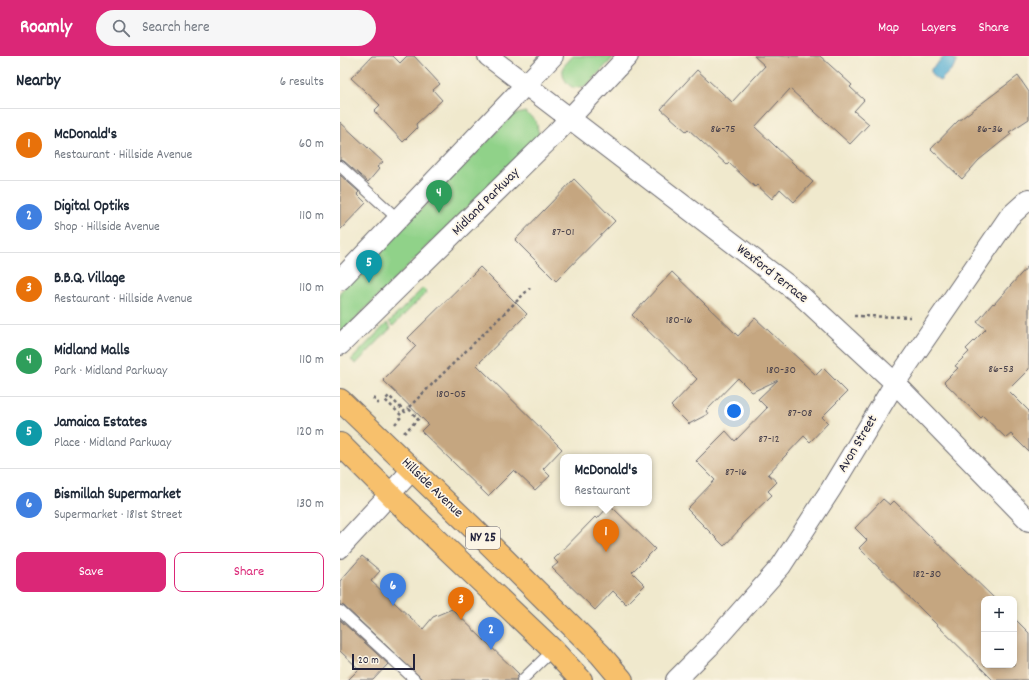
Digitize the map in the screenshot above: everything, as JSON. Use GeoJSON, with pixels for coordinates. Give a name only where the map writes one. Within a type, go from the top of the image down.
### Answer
{"type":"FeatureCollection","features":[{"type":"Feature","properties":{"kind":"main road","name":"Hillside Avenue"},"geometry":{"type":"LineString","coordinates":[[340,400],[600,654],[622,680]]}},
{"type":"Feature","properties":{"kind":"main road","name":"NY 25"},"geometry":{"type":"LineString","coordinates":[[340,444],[553,650],[581,680]]}},
{"type":"Feature","properties":{"kind":"street","name":"Wexford Terrace"},"geometry":{"type":"LineString","coordinates":[[488,56],[797,292],[896,383],[1029,522]]}},
{"type":"Feature","properties":{"kind":"street"},"geometry":{"type":"LineString","coordinates":[[340,280],[553,56]]}},
{"type":"Feature","properties":{"kind":"street","name":"Midland Parkway"},"geometry":{"type":"LineString","coordinates":[[340,345],[570,119],[628,56]]}},
{"type":"Feature","properties":{"kind":"street","name":"Avon Street"},"geometry":{"type":"LineString","coordinates":[[676,680],[709,647],[780,566],[831,490],[896,383],[1009,217],[1029,199]]}},
{"type":"Feature","properties":{"kind":"street"},"geometry":{"type":"LineString","coordinates":[[340,548],[412,469]]}},
{"type":"Feature","properties":{"kind":"lane"},"geometry":{"type":"LineString","coordinates":[[340,166],[398,219]]}},
{"type":"Feature","properties":{"kind":"lane"},"geometry":{"type":"LineString","coordinates":[[340,611],[415,680]]}},
{"type":"Feature","properties":{"kind":"lane"},"geometry":{"type":"LineString","coordinates":[[522,680],[553,650]]}},
{"type":"Feature","properties":{"kind":"path"},"geometry":{"type":"LineString","coordinates":[[394,424],[402,416],[385,400],[389,396],[405,412],[530,288]]}},
{"type":"Feature","properties":{"kind":"path"},"geometry":{"type":"LineString","coordinates":[[854,316],[914,317]]}},
{"type":"Feature","properties":{"kind":"path"},"geometry":{"type":"LineString","coordinates":[[374,398],[378,403],[375,405]]}},
{"type":"Feature","properties":{"kind":"path"},"geometry":{"type":"LineString","coordinates":[[408,408],[418,419],[408,428]]}},
{"type":"Feature","properties":{"kind":"green space"},"geometry":{"type":"Polygon","coordinates":[[[573,56],[615,56],[589,83],[585,86],[574,88],[566,82],[563,70],[563,67],[573,56]]]}},
{"type":"Feature","properties":{"kind":"green space"},"geometry":{"type":"Polygon","coordinates":[[[525,112],[536,121],[539,135],[340,334],[340,292],[513,115],[525,112]]]}},
{"type":"Feature","properties":{"kind":"green space"},"geometry":{"type":"Polygon","coordinates":[[[423,288],[427,292],[393,326],[389,322],[423,288]]]}},
{"type":"Feature","properties":{"kind":"green space"},"geometry":{"type":"Polygon","coordinates":[[[387,323],[391,328],[356,364],[351,360],[387,323]]]}},
{"type":"Feature","properties":{"kind":"water"},"geometry":{"type":"Polygon","coordinates":[[[945,56],[952,56],[956,60],[956,65],[940,81],[933,76],[931,69],[945,56]]]}},
{"type":"Feature","properties":{"kind":"building"},"geometry":{"type":"Polygon","coordinates":[[[372,56],[393,56],[400,63],[407,56],[414,56],[440,84],[433,90],[442,100],[416,124],[417,128],[403,142],[374,111],[380,105],[351,78],[372,56]]]}},
{"type":"Feature","properties":{"kind":"building"},"geometry":{"type":"Polygon","coordinates":[[[754,56],[820,56],[852,85],[850,87],[864,100],[854,111],[869,124],[850,144],[790,89],[755,127],[813,182],[794,202],[780,189],[772,199],[757,185],[755,187],[729,163],[727,165],[688,129],[686,131],[661,109],[697,70],[732,102],[765,66],[754,56]]]}},
{"type":"Feature","properties":{"kind":"building"},"geometry":{"type":"Polygon","coordinates":[[[1018,76],[1029,92],[1029,119],[1009,132],[1011,134],[979,160],[962,179],[931,149],[958,121],[1018,76]]]}},
{"type":"Feature","properties":{"kind":"building"},"geometry":{"type":"Polygon","coordinates":[[[340,122],[383,162],[377,167],[379,169],[368,182],[344,161],[340,160],[340,122]]]}},
{"type":"Feature","properties":{"kind":"building"},"geometry":{"type":"Polygon","coordinates":[[[340,175],[359,192],[357,194],[366,203],[340,230],[340,175]]]}},
{"type":"Feature","properties":{"kind":"building"},"geometry":{"type":"Polygon","coordinates":[[[574,179],[615,221],[556,281],[515,240],[574,179]]]}},
{"type":"Feature","properties":{"kind":"building"},"geometry":{"type":"Polygon","coordinates":[[[1029,265],[1029,369],[1008,390],[1029,411],[1029,452],[1011,434],[1006,438],[983,416],[981,418],[944,382],[958,368],[955,366],[969,352],[966,349],[986,329],[977,322],[1029,265]]]}},
{"type":"Feature","properties":{"kind":"building"},"geometry":{"type":"Polygon","coordinates":[[[480,267],[527,314],[477,365],[562,449],[543,469],[550,476],[535,490],[514,470],[488,496],[421,431],[428,424],[383,380],[416,346],[408,338],[480,267]]]}},
{"type":"Feature","properties":{"kind":"building"},"geometry":{"type":"Polygon","coordinates":[[[672,272],[738,336],[755,318],[816,375],[823,368],[847,392],[822,417],[828,423],[810,442],[804,436],[768,474],[777,482],[768,491],[772,495],[741,525],[742,527],[724,546],[687,509],[715,480],[696,461],[726,431],[735,441],[767,408],[758,399],[778,380],[752,392],[738,378],[706,411],[708,414],[689,424],[671,406],[697,379],[632,315],[672,272]]]}},
{"type":"Feature","properties":{"kind":"building"},"geometry":{"type":"Polygon","coordinates":[[[883,499],[890,505],[894,501],[992,596],[981,596],[981,668],[1017,668],[1017,621],[1029,633],[1029,680],[993,680],[859,548],[867,540],[855,528],[883,499]]]}},
{"type":"Feature","properties":{"kind":"building"},"geometry":{"type":"Polygon","coordinates":[[[609,506],[611,506],[655,549],[632,572],[645,585],[626,604],[613,591],[595,610],[552,568],[558,563],[554,559],[595,517],[597,519],[609,506]]]}},
{"type":"Feature","properties":{"kind":"building"},"geometry":{"type":"Polygon","coordinates":[[[362,556],[380,571],[371,581],[423,629],[433,617],[452,609],[519,674],[516,680],[423,680],[344,606],[340,605],[340,581],[362,556]]]}},
{"type":"Feature","properties":{"kind":"building"},"geometry":{"type":"Polygon","coordinates":[[[340,620],[388,664],[373,680],[348,680],[359,669],[340,651],[340,620]]]}},
{"type":"Feature","properties":{"kind":"place","name":"Midland Malls"},"geometry":{"type":"Point","coordinates":[439,213]}},
{"type":"Feature","properties":{"kind":"place","name":"Jamaica Estates"},"geometry":{"type":"Point","coordinates":[369,283]}},
{"type":"Feature","properties":{"kind":"place","name":"McDonald's"},"geometry":{"type":"Point","coordinates":[606,552]}},
{"type":"Feature","properties":{"kind":"place","name":"Bismillah Supermarket"},"geometry":{"type":"Point","coordinates":[393,606]}},
{"type":"Feature","properties":{"kind":"place","name":"B.B.Q. Village"},"geometry":{"type":"Point","coordinates":[461,620]}},
{"type":"Feature","properties":{"kind":"place","name":"Digital Optiks"},"geometry":{"type":"Point","coordinates":[491,650]}}]}
